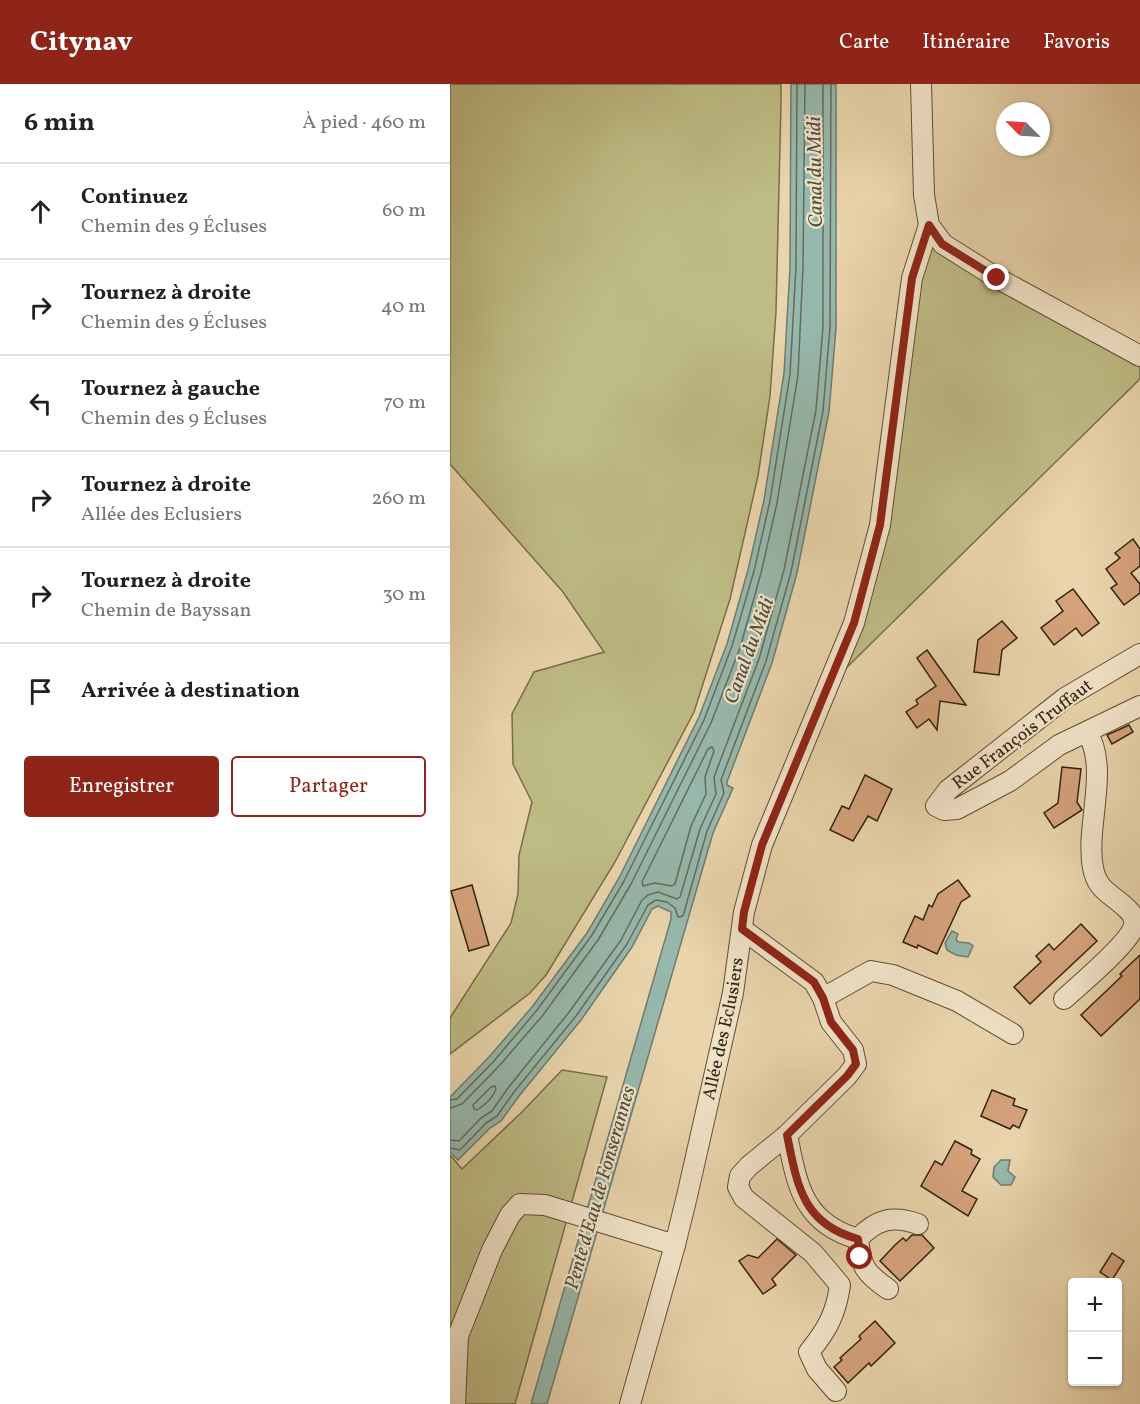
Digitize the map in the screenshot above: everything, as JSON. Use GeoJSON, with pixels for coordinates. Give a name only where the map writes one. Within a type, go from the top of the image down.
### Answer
{"type":"FeatureCollection","features":[{"type":"Feature","properties":{"kind":"street"},"geometry":{"type":"LineString","coordinates":[[921,84],[924,195],[929,225],[942,244],[988,273],[1140,357]]}},
{"type":"Feature","properties":{"kind":"street","name":"Allée des Eclusiers"},"geometry":{"type":"LineString","coordinates":[[630,1404],[675,1245],[734,993],[744,912],[762,845],[854,623],[880,525],[912,278],[929,225]]}},
{"type":"Feature","properties":{"kind":"street","name":"Rue François Truffaut"},"geometry":{"type":"LineString","coordinates":[[1140,654],[1065,699],[948,790],[936,806],[944,810],[957,809],[1010,781],[1059,746],[1140,706]]}},
{"type":"Feature","properties":{"kind":"street","name":"Rue François Truffaut"},"geometry":{"type":"LineString","coordinates":[[1064,999],[1127,939],[1134,925],[1132,915],[1100,885],[1094,870],[1091,840],[1097,766],[1093,742],[1087,732]]}},
{"type":"Feature","properties":{"kind":"street"},"geometry":{"type":"LineString","coordinates":[[742,929],[814,982],[823,998],[831,1022],[853,1050],[856,1064],[847,1076],[787,1135],[749,1166],[740,1176],[738,1187],[744,1198],[813,1253],[840,1285],[837,1307],[824,1334],[809,1352],[817,1370],[836,1391]]}},
{"type":"Feature","properties":{"kind":"street"},"geometry":{"type":"LineString","coordinates":[[823,998],[871,971],[893,975],[957,1001],[1012,1034]]}},
{"type":"Feature","properties":{"kind":"street"},"geometry":{"type":"LineString","coordinates":[[787,1135],[800,1192],[816,1215],[838,1233],[858,1239]]}},
{"type":"Feature","properties":{"kind":"street"},"geometry":{"type":"LineString","coordinates":[[455,1404],[458,1336],[492,1250],[510,1215],[520,1204],[545,1205],[675,1245]]}},
{"type":"Feature","properties":{"kind":"street"},"geometry":{"type":"LineString","coordinates":[[888,1289],[869,1276],[860,1257],[858,1239],[868,1227],[884,1221],[902,1218],[918,1224]]}},
{"type":"Feature","properties":{"kind":"shaded area"},"geometry":{"type":"Polygon","coordinates":[[[450,84],[781,84],[776,312],[770,396],[758,476],[730,599],[694,712],[615,862],[546,975],[530,993],[450,1054],[450,1018],[511,923],[518,894],[519,855],[532,802],[513,764],[512,714],[534,672],[604,652],[563,592],[450,464],[450,84]]]}},
{"type":"Feature","properties":{"kind":"shaded area"},"geometry":{"type":"Polygon","coordinates":[[[929,225],[1140,356],[1140,379],[837,677],[854,623],[929,225]]]}},
{"type":"Feature","properties":{"kind":"shaded area"},"geometry":{"type":"Polygon","coordinates":[[[562,1070],[607,1077],[515,1404],[450,1404],[450,1155],[462,1169],[562,1070]]]}},
{"type":"Feature","properties":{"kind":"water"},"geometry":{"type":"Polygon","coordinates":[[[791,84],[836,84],[836,328],[829,412],[797,573],[772,663],[727,782],[727,785],[733,788],[713,833],[547,1404],[531,1404],[671,919],[671,912],[658,906],[652,909],[632,947],[581,1020],[501,1121],[490,1128],[458,1160],[450,1152],[450,1097],[489,1057],[532,1007],[587,933],[619,878],[699,717],[727,644],[748,570],[764,500],[784,373],[790,267],[791,84]]]}},
{"type":"Feature","properties":{"kind":"water"},"geometry":{"type":"Polygon","coordinates":[[[952,931],[958,934],[956,939],[958,942],[969,943],[973,946],[968,957],[956,955],[947,950],[945,943],[952,931]]]}},
{"type":"Feature","properties":{"kind":"water"},"geometry":{"type":"Polygon","coordinates":[[[1001,1160],[1010,1160],[1008,1171],[1015,1177],[1011,1185],[1001,1185],[993,1177],[994,1167],[1001,1160]]]}},
{"type":"Feature","properties":{"kind":"building"},"geometry":{"type":"Polygon","coordinates":[[[1133,539],[1140,549],[1140,566],[1131,573],[1140,584],[1140,593],[1124,605],[1111,588],[1117,584],[1106,569],[1120,558],[1115,553],[1133,539]]]}},
{"type":"Feature","properties":{"kind":"building"},"geometry":{"type":"Polygon","coordinates":[[[1073,589],[1099,623],[1082,636],[1076,628],[1054,645],[1041,628],[1063,611],[1056,601],[1073,589]]]}},
{"type":"Feature","properties":{"kind":"building"},"geometry":{"type":"Polygon","coordinates":[[[1002,621],[1017,638],[1002,650],[999,675],[974,672],[978,640],[1002,621]]]}},
{"type":"Feature","properties":{"kind":"building"},"geometry":{"type":"Polygon","coordinates":[[[927,650],[966,705],[940,701],[937,730],[929,719],[917,728],[906,712],[918,704],[916,700],[936,686],[917,658],[927,650]]]}},
{"type":"Feature","properties":{"kind":"building"},"geometry":{"type":"Polygon","coordinates":[[[1129,725],[1133,732],[1112,744],[1107,735],[1129,725]]]}},
{"type":"Feature","properties":{"kind":"building"},"geometry":{"type":"Polygon","coordinates":[[[1062,767],[1081,769],[1077,802],[1082,810],[1054,828],[1044,813],[1058,803],[1062,767]]]}},
{"type":"Feature","properties":{"kind":"building"},"geometry":{"type":"Polygon","coordinates":[[[865,775],[892,789],[877,821],[868,816],[853,841],[830,830],[842,806],[849,809],[865,775]]]}},
{"type":"Feature","properties":{"kind":"building"},"geometry":{"type":"Polygon","coordinates":[[[958,880],[970,896],[961,902],[937,954],[918,945],[917,948],[903,942],[915,916],[923,920],[929,905],[932,907],[938,894],[958,880]]]}},
{"type":"Feature","properties":{"kind":"building"},"geometry":{"type":"Polygon","coordinates":[[[472,885],[489,945],[469,951],[451,891],[472,885]]]}},
{"type":"Feature","properties":{"kind":"building"},"geometry":{"type":"Polygon","coordinates":[[[1081,924],[1097,941],[1030,1004],[1014,987],[1041,962],[1036,956],[1049,944],[1054,950],[1081,924]]]}},
{"type":"Feature","properties":{"kind":"building"},"geometry":{"type":"Polygon","coordinates":[[[1140,955],[1140,999],[1101,1036],[1081,1015],[1122,976],[1120,974],[1140,955]]]}},
{"type":"Feature","properties":{"kind":"building"},"geometry":{"type":"Polygon","coordinates":[[[992,1090],[1015,1099],[1013,1105],[1027,1110],[1019,1128],[1013,1125],[1010,1129],[981,1116],[992,1090]]]}},
{"type":"Feature","properties":{"kind":"building"},"geometry":{"type":"Polygon","coordinates":[[[955,1141],[972,1150],[971,1154],[980,1159],[962,1191],[977,1199],[968,1216],[921,1186],[935,1161],[942,1165],[955,1141]]]}},
{"type":"Feature","properties":{"kind":"building"},"geometry":{"type":"Polygon","coordinates":[[[912,1235],[922,1235],[934,1248],[900,1281],[880,1261],[903,1238],[906,1241],[912,1235]]]}},
{"type":"Feature","properties":{"kind":"building"},"geometry":{"type":"Polygon","coordinates":[[[777,1239],[796,1255],[772,1279],[776,1285],[763,1294],[739,1261],[748,1255],[758,1258],[777,1239]]]}},
{"type":"Feature","properties":{"kind":"building"},"geometry":{"type":"Polygon","coordinates":[[[1112,1253],[1124,1261],[1113,1278],[1100,1272],[1112,1253]]]}},
{"type":"Feature","properties":{"kind":"building"},"geometry":{"type":"Polygon","coordinates":[[[875,1321],[895,1343],[871,1366],[869,1363],[848,1383],[834,1367],[842,1360],[840,1358],[861,1339],[859,1336],[875,1321]]]}},
{"type":"Feature","properties":{"kind":"route"},"geometry":{"type":"LineString","coordinates":[[860,1257],[858,1239],[838,1233],[816,1215],[800,1192],[787,1135],[847,1076],[856,1064],[853,1050],[831,1022],[823,998],[814,982],[742,929],[744,912],[762,845],[854,623],[880,525],[912,278],[929,225],[942,244],[997,278]]}},
{"type":"Feature","properties":{"kind":"water label","name":"Canal du Midi"},"geometry":{"type":"Point","coordinates":[816,172]}},
{"type":"Feature","properties":{"kind":"water label","name":"Canal du Midi"},"geometry":{"type":"Point","coordinates":[750,651]}},
{"type":"Feature","properties":{"kind":"water label","name":"Pente d'Eau de Fonserannes"},"geometry":{"type":"Point","coordinates":[601,1188]}}]}
